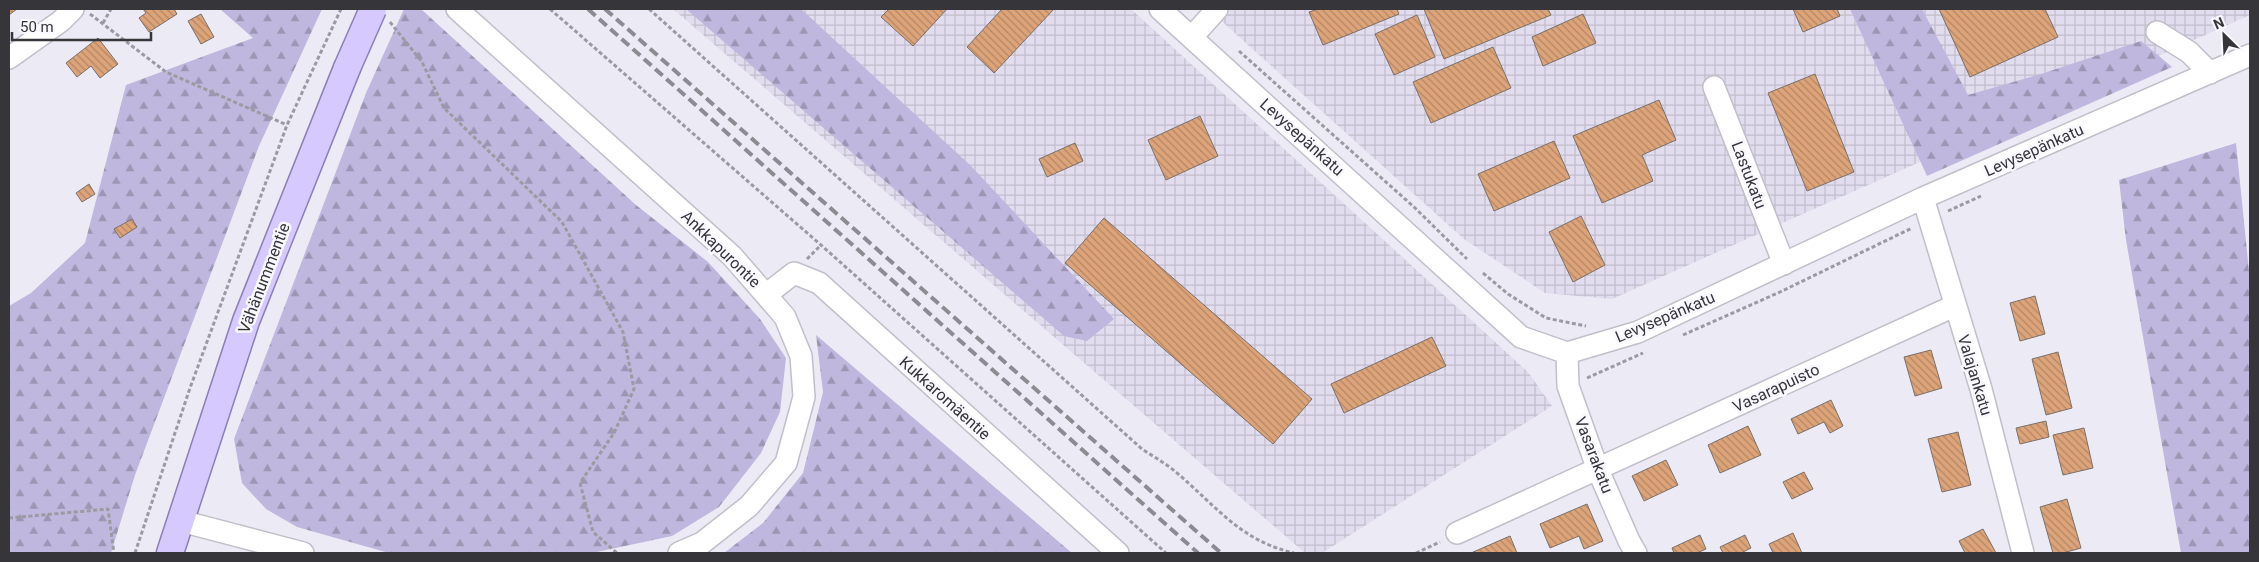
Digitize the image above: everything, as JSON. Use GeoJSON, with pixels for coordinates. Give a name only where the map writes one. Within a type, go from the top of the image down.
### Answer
{"type":"FeatureCollection","features":[{"type":"Feature","properties":{"kind":"main road","name":"Vähänummentie"},"geometry":{"type":"LineString","coordinates":[[170,553],[246,321],[347,68],[379,12]]}},
{"type":"Feature","properties":{"kind":"street"},"geometry":{"type":"LineString","coordinates":[[9,58],[60,21],[73,9]]}},
{"type":"Feature","properties":{"kind":"street","name":"Ankkapurontie"},"geometry":{"type":"LineString","coordinates":[[457,9],[732,256],[785,317],[801,356],[804,397],[786,463],[749,506],[702,543],[678,553]]}},
{"type":"Feature","properties":{"kind":"street","name":"Levysepänkatu"},"geometry":{"type":"LineString","coordinates":[[1160,9],[1521,336],[1567,353],[1638,332],[1922,198],[2250,55]]}},
{"type":"Feature","properties":{"kind":"street"},"geometry":{"type":"LineString","coordinates":[[1192,37],[1216,9]]}},
{"type":"Feature","properties":{"kind":"street"},"geometry":{"type":"LineString","coordinates":[[2157,32],[2189,52],[2210,73]]}},
{"type":"Feature","properties":{"kind":"street","name":"Lastukatu"},"geometry":{"type":"LineString","coordinates":[[1714,87],[1784,264]]}},
{"type":"Feature","properties":{"kind":"street","name":"Valajankatu"},"geometry":{"type":"LineString","coordinates":[[1922,198],[1981,390],[2023,553]]}},
{"type":"Feature","properties":{"kind":"street","name":"Kukkaromäentie"},"geometry":{"type":"LineString","coordinates":[[767,294],[794,273],[819,283],[1118,553]]}},
{"type":"Feature","properties":{"kind":"street","name":"Vasarapuisto"},"geometry":{"type":"LineString","coordinates":[[1457,533],[1954,306]]}},
{"type":"Feature","properties":{"kind":"street","name":"Vasarakatu"},"geometry":{"type":"LineString","coordinates":[[1567,353],[1568,386],[1598,470],[1636,553]]}},
{"type":"Feature","properties":{"kind":"street"},"geometry":{"type":"LineString","coordinates":[[181,521],[303,553]]}},
{"type":"Feature","properties":{"kind":"path"},"geometry":{"type":"LineString","coordinates":[[84,9],[166,72],[286,125]]}},
{"type":"Feature","properties":{"kind":"path"},"geometry":{"type":"LineString","coordinates":[[103,23],[111,9]]}},
{"type":"Feature","properties":{"kind":"path"},"geometry":{"type":"LineString","coordinates":[[135,553],[190,388],[286,125],[341,9]]}},
{"type":"Feature","properties":{"kind":"path"},"geometry":{"type":"LineString","coordinates":[[550,9],[759,193],[821,245],[1166,553]]}},
{"type":"Feature","properties":{"kind":"path"},"geometry":{"type":"LineString","coordinates":[[649,9],[1142,449],[1175,471],[1243,533],[1272,548],[1294,553]]}},
{"type":"Feature","properties":{"kind":"path"},"geometry":{"type":"LineString","coordinates":[[379,12],[422,62],[444,108],[562,222],[623,332],[634,389],[614,433],[580,483],[592,532],[617,553]]}},
{"type":"Feature","properties":{"kind":"path"},"geometry":{"type":"LineString","coordinates":[[1235,48],[1414,207],[1470,261]]}},
{"type":"Feature","properties":{"kind":"path"},"geometry":{"type":"LineString","coordinates":[[1675,338],[1780,292],[1929,219],[1984,195]]}},
{"type":"Feature","properties":{"kind":"path"},"geometry":{"type":"LineString","coordinates":[[1477,268],[1508,294],[1546,318],[1587,326],[1594,346],[1606,369]]}},
{"type":"Feature","properties":{"kind":"path"},"geometry":{"type":"LineString","coordinates":[[1568,386],[1649,350]]}},
{"type":"Feature","properties":{"kind":"path"},"geometry":{"type":"LineString","coordinates":[[9,518],[108,509],[114,553]]}},
{"type":"Feature","properties":{"kind":"path"},"geometry":{"type":"LineString","coordinates":[[1416,553],[1457,533]]}},
{"type":"Feature","properties":{"kind":"shaded area"},"geometry":{"type":"Polygon","coordinates":[[[673,9],[1131,9],[1528,372],[1552,406],[1322,553],[1305,553],[673,9]]]}},
{"type":"Feature","properties":{"kind":"shaded area"},"geometry":{"type":"Polygon","coordinates":[[[1208,9],[2250,9],[2250,15],[1612,299],[1545,293],[1464,239],[1208,9]]]}},
{"type":"Feature","properties":{"kind":"green space"},"geometry":{"type":"Polygon","coordinates":[[[220,9],[322,9],[259,146],[135,475],[111,553],[9,553],[9,306],[31,293],[85,243],[126,85],[253,38],[220,9]]]}},
{"type":"Feature","properties":{"kind":"green space"},"geometry":{"type":"Polygon","coordinates":[[[404,9],[421,9],[636,205],[708,262],[760,319],[786,358],[780,412],[761,453],[719,507],[672,536],[592,553],[389,553],[297,527],[266,509],[242,483],[234,439],[366,93],[404,9]]]}},
{"type":"Feature","properties":{"kind":"green space"},"geometry":{"type":"Polygon","coordinates":[[[686,9],[801,9],[971,166],[1114,319],[1087,341],[1064,336],[686,9]]]}},
{"type":"Feature","properties":{"kind":"green space"},"geometry":{"type":"Polygon","coordinates":[[[1850,9],[1922,9],[1968,95],[2041,74],[2141,41],[2172,67],[1927,176],[1850,9]]]}},
{"type":"Feature","properties":{"kind":"green space"},"geometry":{"type":"Polygon","coordinates":[[[2236,143],[2250,281],[2250,553],[2181,553],[2126,240],[2119,180],[2236,143]]]}},
{"type":"Feature","properties":{"kind":"green space"},"geometry":{"type":"Polygon","coordinates":[[[816,335],[1072,553],[724,553],[763,523],[803,473],[823,392],[816,335]]]}},
{"type":"Feature","properties":{"kind":"building"},"geometry":{"type":"Polygon","coordinates":[[[9,9],[17,9],[9,15],[9,9]]]}},
{"type":"Feature","properties":{"kind":"building"},"geometry":{"type":"Polygon","coordinates":[[[143,9],[174,9],[177,14],[149,32],[139,18],[146,13],[143,9]]]}},
{"type":"Feature","properties":{"kind":"building"},"geometry":{"type":"Polygon","coordinates":[[[889,9],[947,9],[913,46],[881,17],[889,9]]]}},
{"type":"Feature","properties":{"kind":"building"},"geometry":{"type":"Polygon","coordinates":[[[1002,9],[1054,9],[994,73],[967,47],[1002,9]]]}},
{"type":"Feature","properties":{"kind":"building"},"geometry":{"type":"Polygon","coordinates":[[[1318,9],[1397,9],[1399,14],[1323,45],[1309,12],[1318,9]]]}},
{"type":"Feature","properties":{"kind":"building"},"geometry":{"type":"Polygon","coordinates":[[[1424,9],[1548,9],[1551,15],[1444,59],[1424,9]]]}},
{"type":"Feature","properties":{"kind":"building"},"geometry":{"type":"Polygon","coordinates":[[[1793,9],[1837,9],[1840,16],[1803,32],[1793,9]]]}},
{"type":"Feature","properties":{"kind":"building"},"geometry":{"type":"Polygon","coordinates":[[[1939,9],[2045,9],[2058,37],[1970,77],[1939,9]]]}},
{"type":"Feature","properties":{"kind":"building"},"geometry":{"type":"Polygon","coordinates":[[[201,14],[214,37],[201,44],[188,21],[201,14]]]}},
{"type":"Feature","properties":{"kind":"building"},"geometry":{"type":"Polygon","coordinates":[[[1583,14],[1596,43],[1543,66],[1532,37],[1583,14]]]}},
{"type":"Feature","properties":{"kind":"building"},"geometry":{"type":"Polygon","coordinates":[[[1417,15],[1435,57],[1394,75],[1375,34],[1417,15]]]}},
{"type":"Feature","properties":{"kind":"building"},"geometry":{"type":"Polygon","coordinates":[[[98,38],[118,64],[100,78],[91,66],[77,77],[66,63],[98,38]]]}},
{"type":"Feature","properties":{"kind":"building"},"geometry":{"type":"Polygon","coordinates":[[[1493,47],[1511,88],[1431,123],[1413,82],[1493,47]]]}},
{"type":"Feature","properties":{"kind":"building"},"geometry":{"type":"Polygon","coordinates":[[[1815,74],[1854,172],[1807,191],[1768,93],[1815,74]]]}},
{"type":"Feature","properties":{"kind":"building"},"geometry":{"type":"Polygon","coordinates":[[[1659,100],[1676,140],[1642,155],[1653,181],[1602,203],[1573,136],[1659,100]]]}},
{"type":"Feature","properties":{"kind":"building"},"geometry":{"type":"Polygon","coordinates":[[[1200,116],[1218,156],[1166,180],[1148,140],[1200,116]]]}},
{"type":"Feature","properties":{"kind":"building"},"geometry":{"type":"Polygon","coordinates":[[[1554,141],[1570,178],[1494,211],[1478,174],[1554,141]]]}},
{"type":"Feature","properties":{"kind":"building"},"geometry":{"type":"Polygon","coordinates":[[[1075,143],[1083,161],[1047,177],[1039,159],[1075,143]]]}},
{"type":"Feature","properties":{"kind":"building"},"geometry":{"type":"Polygon","coordinates":[[[89,184],[95,194],[82,202],[76,193],[89,184]]]}},
{"type":"Feature","properties":{"kind":"building"},"geometry":{"type":"Polygon","coordinates":[[[1581,216],[1605,265],[1573,282],[1549,232],[1581,216]]]}},
{"type":"Feature","properties":{"kind":"building"},"geometry":{"type":"Polygon","coordinates":[[[1104,218],[1312,399],[1273,444],[1065,263],[1104,218]]]}},
{"type":"Feature","properties":{"kind":"building"},"geometry":{"type":"Polygon","coordinates":[[[132,219],[137,227],[120,238],[114,229],[132,219]]]}},
{"type":"Feature","properties":{"kind":"building"},"geometry":{"type":"Polygon","coordinates":[[[2035,296],[2045,334],[2020,341],[2010,303],[2035,296]]]}},
{"type":"Feature","properties":{"kind":"building"},"geometry":{"type":"Polygon","coordinates":[[[1432,337],[1446,366],[1344,413],[1331,384],[1432,337]]]}},
{"type":"Feature","properties":{"kind":"building"},"geometry":{"type":"Polygon","coordinates":[[[1931,350],[1942,388],[1915,396],[1904,357],[1931,350]]]}},
{"type":"Feature","properties":{"kind":"building"},"geometry":{"type":"Polygon","coordinates":[[[2058,352],[2072,408],[2046,415],[2032,359],[2058,352]]]}},
{"type":"Feature","properties":{"kind":"building"},"geometry":{"type":"Polygon","coordinates":[[[1831,400],[1843,426],[1830,433],[1824,422],[1798,434],[1791,419],[1831,400]]]}},
{"type":"Feature","properties":{"kind":"building"},"geometry":{"type":"Polygon","coordinates":[[[2046,421],[2049,437],[2020,444],[2016,428],[2046,421]]]}},
{"type":"Feature","properties":{"kind":"building"},"geometry":{"type":"Polygon","coordinates":[[[1748,426],[1761,455],[1720,473],[1708,445],[1748,426]]]}},
{"type":"Feature","properties":{"kind":"building"},"geometry":{"type":"Polygon","coordinates":[[[2084,428],[2093,468],[2063,475],[2053,435],[2084,428]]]}},
{"type":"Feature","properties":{"kind":"building"},"geometry":{"type":"Polygon","coordinates":[[[1958,432],[1971,485],[1942,492],[1928,439],[1958,432]]]}},
{"type":"Feature","properties":{"kind":"building"},"geometry":{"type":"Polygon","coordinates":[[[1666,460],[1678,485],[1644,501],[1632,476],[1666,460]]]}},
{"type":"Feature","properties":{"kind":"building"},"geometry":{"type":"Polygon","coordinates":[[[1804,472],[1813,489],[1792,499],[1783,482],[1804,472]]]}},
{"type":"Feature","properties":{"kind":"building"},"geometry":{"type":"Polygon","coordinates":[[[2067,499],[2081,548],[2063,553],[2053,553],[2040,507],[2067,499]]]}},
{"type":"Feature","properties":{"kind":"building"},"geometry":{"type":"Polygon","coordinates":[[[1587,504],[1603,541],[1584,549],[1579,536],[1550,548],[1540,524],[1587,504]]]}},
{"type":"Feature","properties":{"kind":"building"},"geometry":{"type":"Polygon","coordinates":[[[1983,529],[1996,553],[1965,553],[1959,541],[1983,529]]]}},
{"type":"Feature","properties":{"kind":"building"},"geometry":{"type":"Polygon","coordinates":[[[1793,533],[1802,553],[1773,553],[1769,544],[1793,533]]]}},
{"type":"Feature","properties":{"kind":"building"},"geometry":{"type":"Polygon","coordinates":[[[1700,535],[1706,549],[1697,553],[1674,553],[1672,548],[1700,535]]]}},
{"type":"Feature","properties":{"kind":"building"},"geometry":{"type":"Polygon","coordinates":[[[1745,535],[1751,548],[1741,553],[1723,553],[1720,547],[1745,535]]]}},
{"type":"Feature","properties":{"kind":"building"},"geometry":{"type":"Polygon","coordinates":[[[1510,536],[1517,553],[1471,553],[1510,536]]]}},
{"type":"Feature","properties":{"kind":"railway"},"geometry":{"type":"LineString","coordinates":[[588,9],[1198,553]]}},
{"type":"Feature","properties":{"kind":"railway"},"geometry":{"type":"LineString","coordinates":[[605,9],[1221,553]]}}]}
